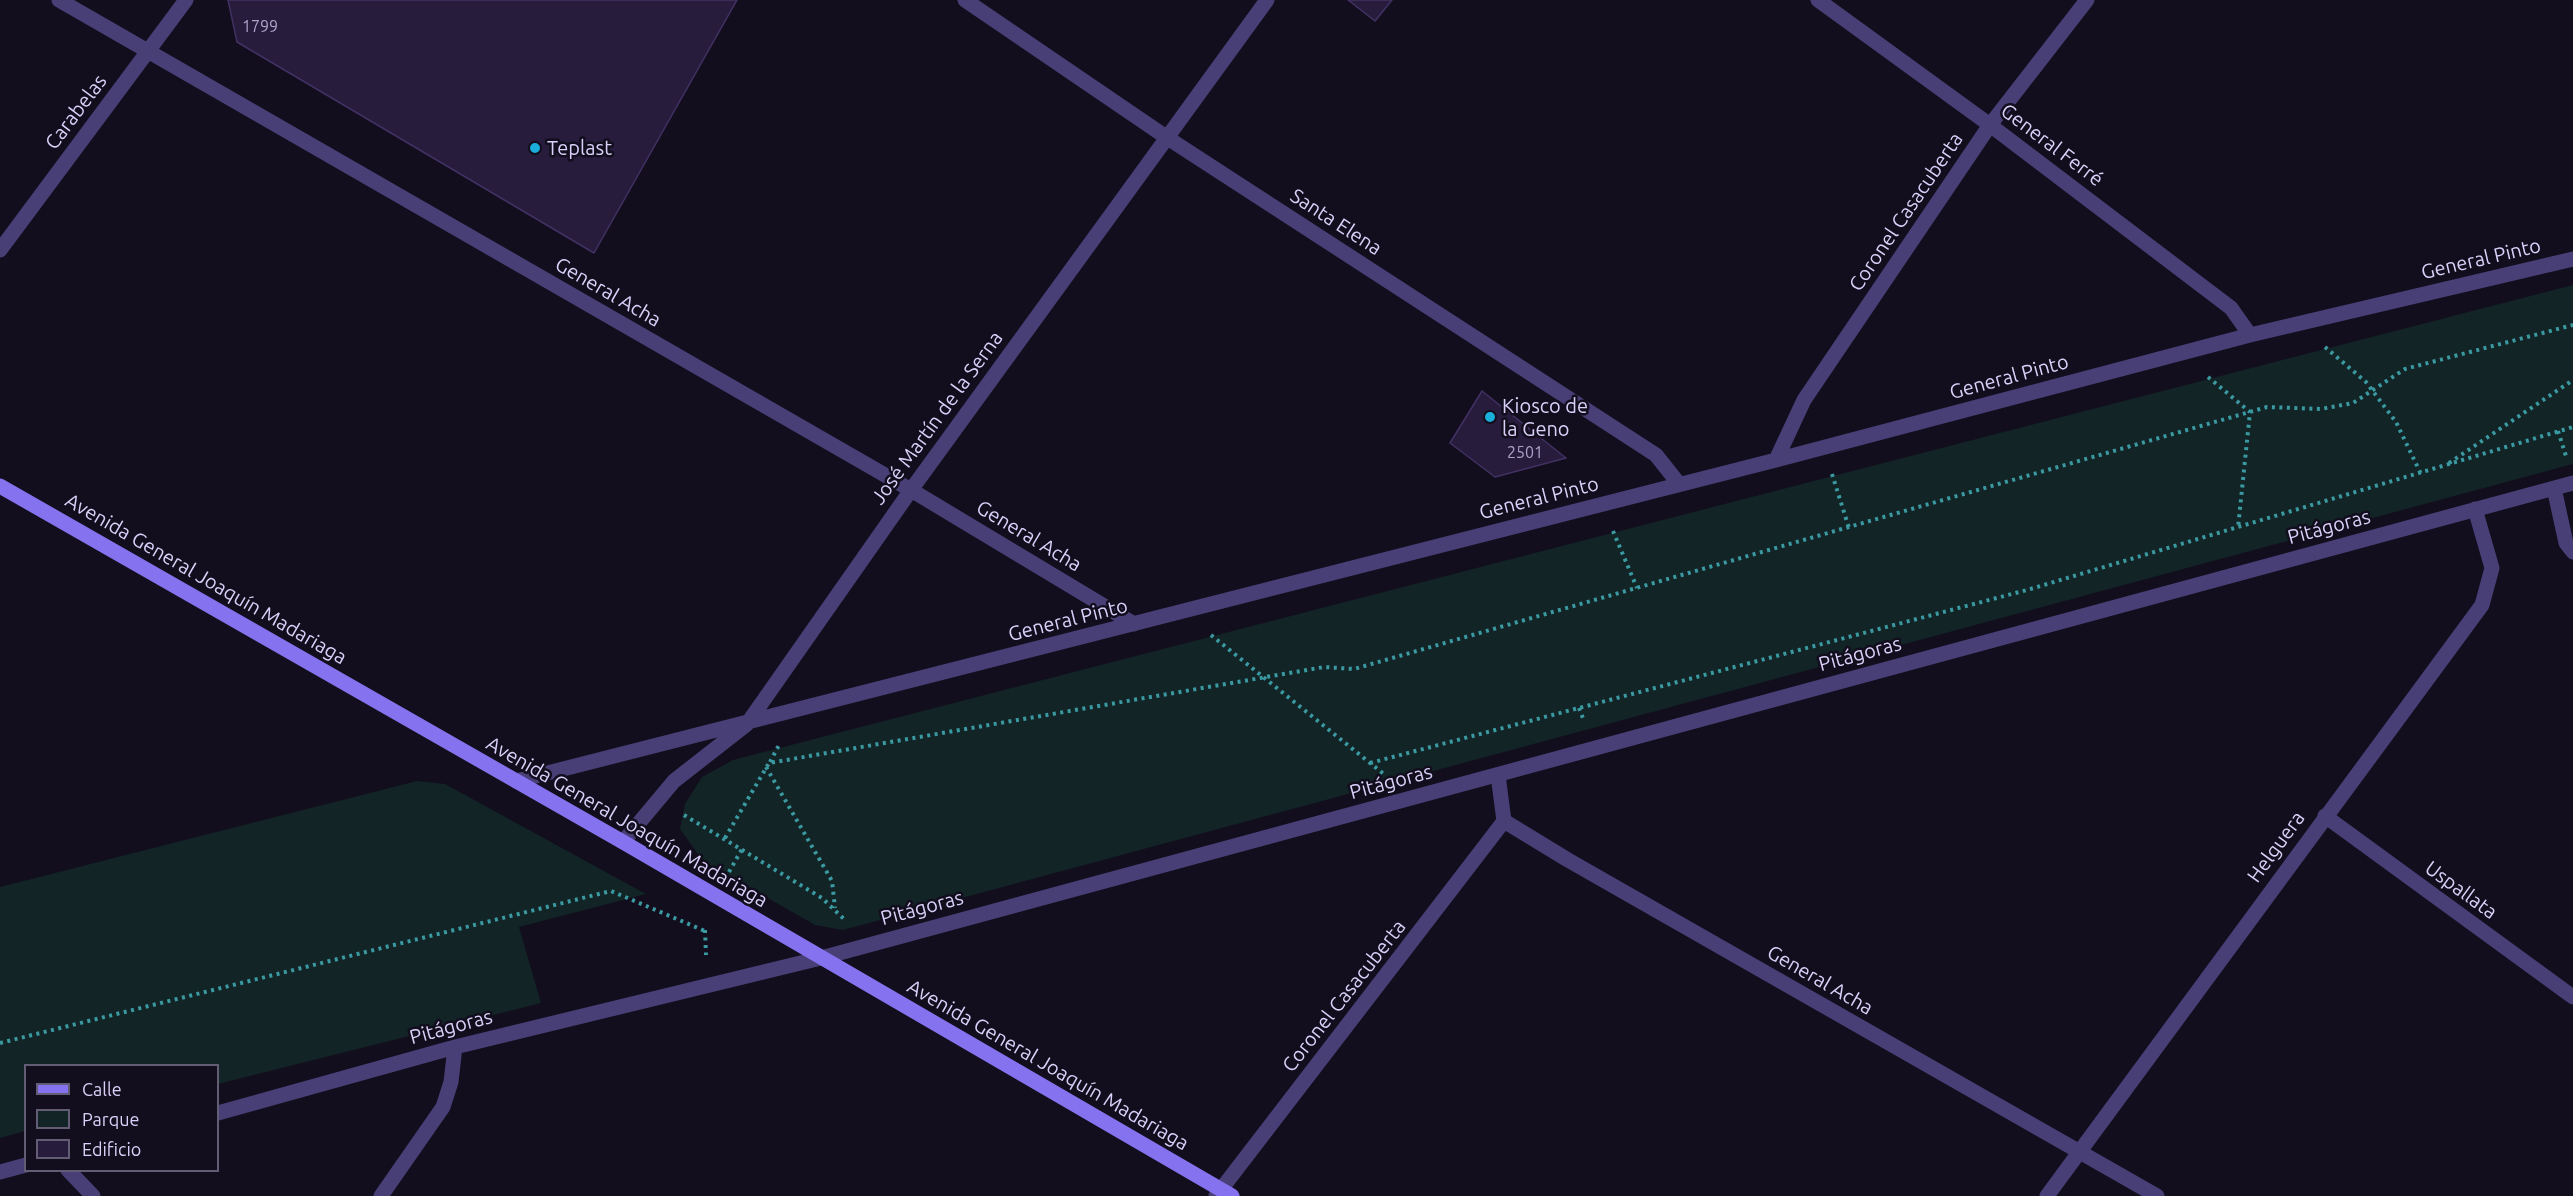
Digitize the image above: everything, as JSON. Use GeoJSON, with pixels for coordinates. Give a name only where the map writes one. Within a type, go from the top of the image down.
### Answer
{"type":"FeatureCollection","features":[{"type":"Feature","properties":{"kind":"main road","name":"Avenida General Joaquín Madariaga"},"geometry":{"type":"LineString","coordinates":[[0,486],[623,842],[1223,1194]]}},
{"type":"Feature","properties":{"kind":"street","name":"General Acha"},"geometry":{"type":"LineString","coordinates":[[59,0],[911,490],[1134,624]]}},
{"type":"Feature","properties":{"kind":"street","name":"Carabelas"},"geometry":{"type":"LineString","coordinates":[[0,250],[186,0]]}},
{"type":"Feature","properties":{"kind":"street","name":"Santa Elena"},"geometry":{"type":"LineString","coordinates":[[965,0],[1166,137],[1656,455],[1679,484]]}},
{"type":"Feature","properties":{"kind":"street","name":"José Martín de la Serna"},"geometry":{"type":"LineString","coordinates":[[623,842],[658,800],[695,763],[747,724],[911,490],[1267,0]]}},
{"type":"Feature","properties":{"kind":"street","name":"General Ferré"},"geometry":{"type":"LineString","coordinates":[[1818,0],[1990,125],[2231,308],[2250,335]]}},
{"type":"Feature","properties":{"kind":"street","name":"Coronel Casacuberta"},"geometry":{"type":"LineString","coordinates":[[1776,459],[1804,400],[1990,125],[2088,0]]}},
{"type":"Feature","properties":{"kind":"street","name":"General Pinto"},"geometry":{"type":"LineString","coordinates":[[516,781],[747,724],[2250,335],[2573,259]]}},
{"type":"Feature","properties":{"kind":"street","name":"Pitágoras"},"geometry":{"type":"LineString","coordinates":[[219,1113],[455,1047],[821,958],[2573,483]]}},
{"type":"Feature","properties":{"kind":"street"},"geometry":{"type":"LineString","coordinates":[[2554,488],[2566,543],[2573,552]]}},
{"type":"Feature","properties":{"kind":"street","name":"Helguera"},"geometry":{"type":"LineString","coordinates":[[2047,1196],[2482,605],[2492,568],[2475,509]]}},
{"type":"Feature","properties":{"kind":"street"},"geometry":{"type":"LineString","coordinates":[[1498,775],[1504,822]]}},
{"type":"Feature","properties":{"kind":"street","name":"Uspallata"},"geometry":{"type":"LineString","coordinates":[[2325,816],[2573,998]]}},
{"type":"Feature","properties":{"kind":"street","name":"General Acha"},"geometry":{"type":"LineString","coordinates":[[1504,822],[2157,1196]]}},
{"type":"Feature","properties":{"kind":"street","name":"Coronel Casacuberta"},"geometry":{"type":"LineString","coordinates":[[1223,1194],[1504,822]]}},
{"type":"Feature","properties":{"kind":"street"},"geometry":{"type":"LineString","coordinates":[[381,1196],[443,1107],[451,1082],[455,1047]]}},
{"type":"Feature","properties":{"kind":"street"},"geometry":{"type":"LineString","coordinates":[[0,1172],[24,1166]]}},
{"type":"Feature","properties":{"kind":"street"},"geometry":{"type":"LineString","coordinates":[[70,1172],[93,1196]]}},
{"type":"Feature","properties":{"kind":"path"},"geometry":{"type":"LineString","coordinates":[[2298,324],[2366,382],[2396,422],[2421,474]]}},
{"type":"Feature","properties":{"kind":"path"},"geometry":{"type":"LineString","coordinates":[[725,838],[769,763],[1324,667],[1354,669],[2267,407],[2321,409],[2353,403],[2405,369],[2573,325]]}},
{"type":"Feature","properties":{"kind":"path"},"geometry":{"type":"LineString","coordinates":[[2179,354],[2250,412]]}},
{"type":"Feature","properties":{"kind":"path"},"geometry":{"type":"LineString","coordinates":[[2445,466],[2573,380]]}},
{"type":"Feature","properties":{"kind":"path"},"geometry":{"type":"LineString","coordinates":[[2238,528],[2250,412]]}},
{"type":"Feature","properties":{"kind":"path"},"geometry":{"type":"LineString","coordinates":[[1370,763],[2028,590],[2573,427]]}},
{"type":"Feature","properties":{"kind":"path"},"geometry":{"type":"LineString","coordinates":[[1823,447],[1848,528]]}},
{"type":"Feature","properties":{"kind":"path"},"geometry":{"type":"LineString","coordinates":[[1602,504],[1637,588]]}},
{"type":"Feature","properties":{"kind":"path"},"geometry":{"type":"LineString","coordinates":[[1182,612],[1413,798]]}},
{"type":"Feature","properties":{"kind":"path"},"geometry":{"type":"LineString","coordinates":[[766,767],[832,881],[835,909]]}},
{"type":"Feature","properties":{"kind":"path"},"geometry":{"type":"LineString","coordinates":[[658,800],[822,898],[867,945]]}},
{"type":"Feature","properties":{"kind":"path"},"geometry":{"type":"LineString","coordinates":[[0,1043],[611,891],[705,931]]}},
{"type":"Feature","properties":{"kind":"green space"},"geometry":{"type":"Polygon","coordinates":[[[2573,285],[2573,464],[843,930],[815,925],[703,861],[680,829],[685,804],[702,777],[733,760],[2573,285]]]}},
{"type":"Feature","properties":{"kind":"green space"},"geometry":{"type":"Polygon","coordinates":[[[417,781],[445,784],[646,894],[519,927],[541,1003],[219,1084],[219,1064],[24,1064],[24,1131],[0,1138],[0,887],[417,781]]]}},
{"type":"Feature","properties":{"kind":"building","name":"Teplast"},"geometry":{"type":"Polygon","coordinates":[[[228,0],[737,0],[594,253],[237,42],[228,0]]]}},
{"type":"Feature","properties":{"kind":"building"},"geometry":{"type":"Polygon","coordinates":[[[1348,0],[1392,0],[1375,21],[1348,0]]]}},
{"type":"Feature","properties":{"kind":"building","name":"Kiosco de la Geno"},"geometry":{"type":"Polygon","coordinates":[[[1482,391],[1566,458],[1495,477],[1450,443],[1482,391]]]}},
{"type":"Feature","properties":{"kind":"place","name":"Teplast"},"geometry":{"type":"Point","coordinates":[535,148]}},
{"type":"Feature","properties":{"kind":"place","name":"Kiosco de la Geno"},"geometry":{"type":"Point","coordinates":[1490,417]}}]}
